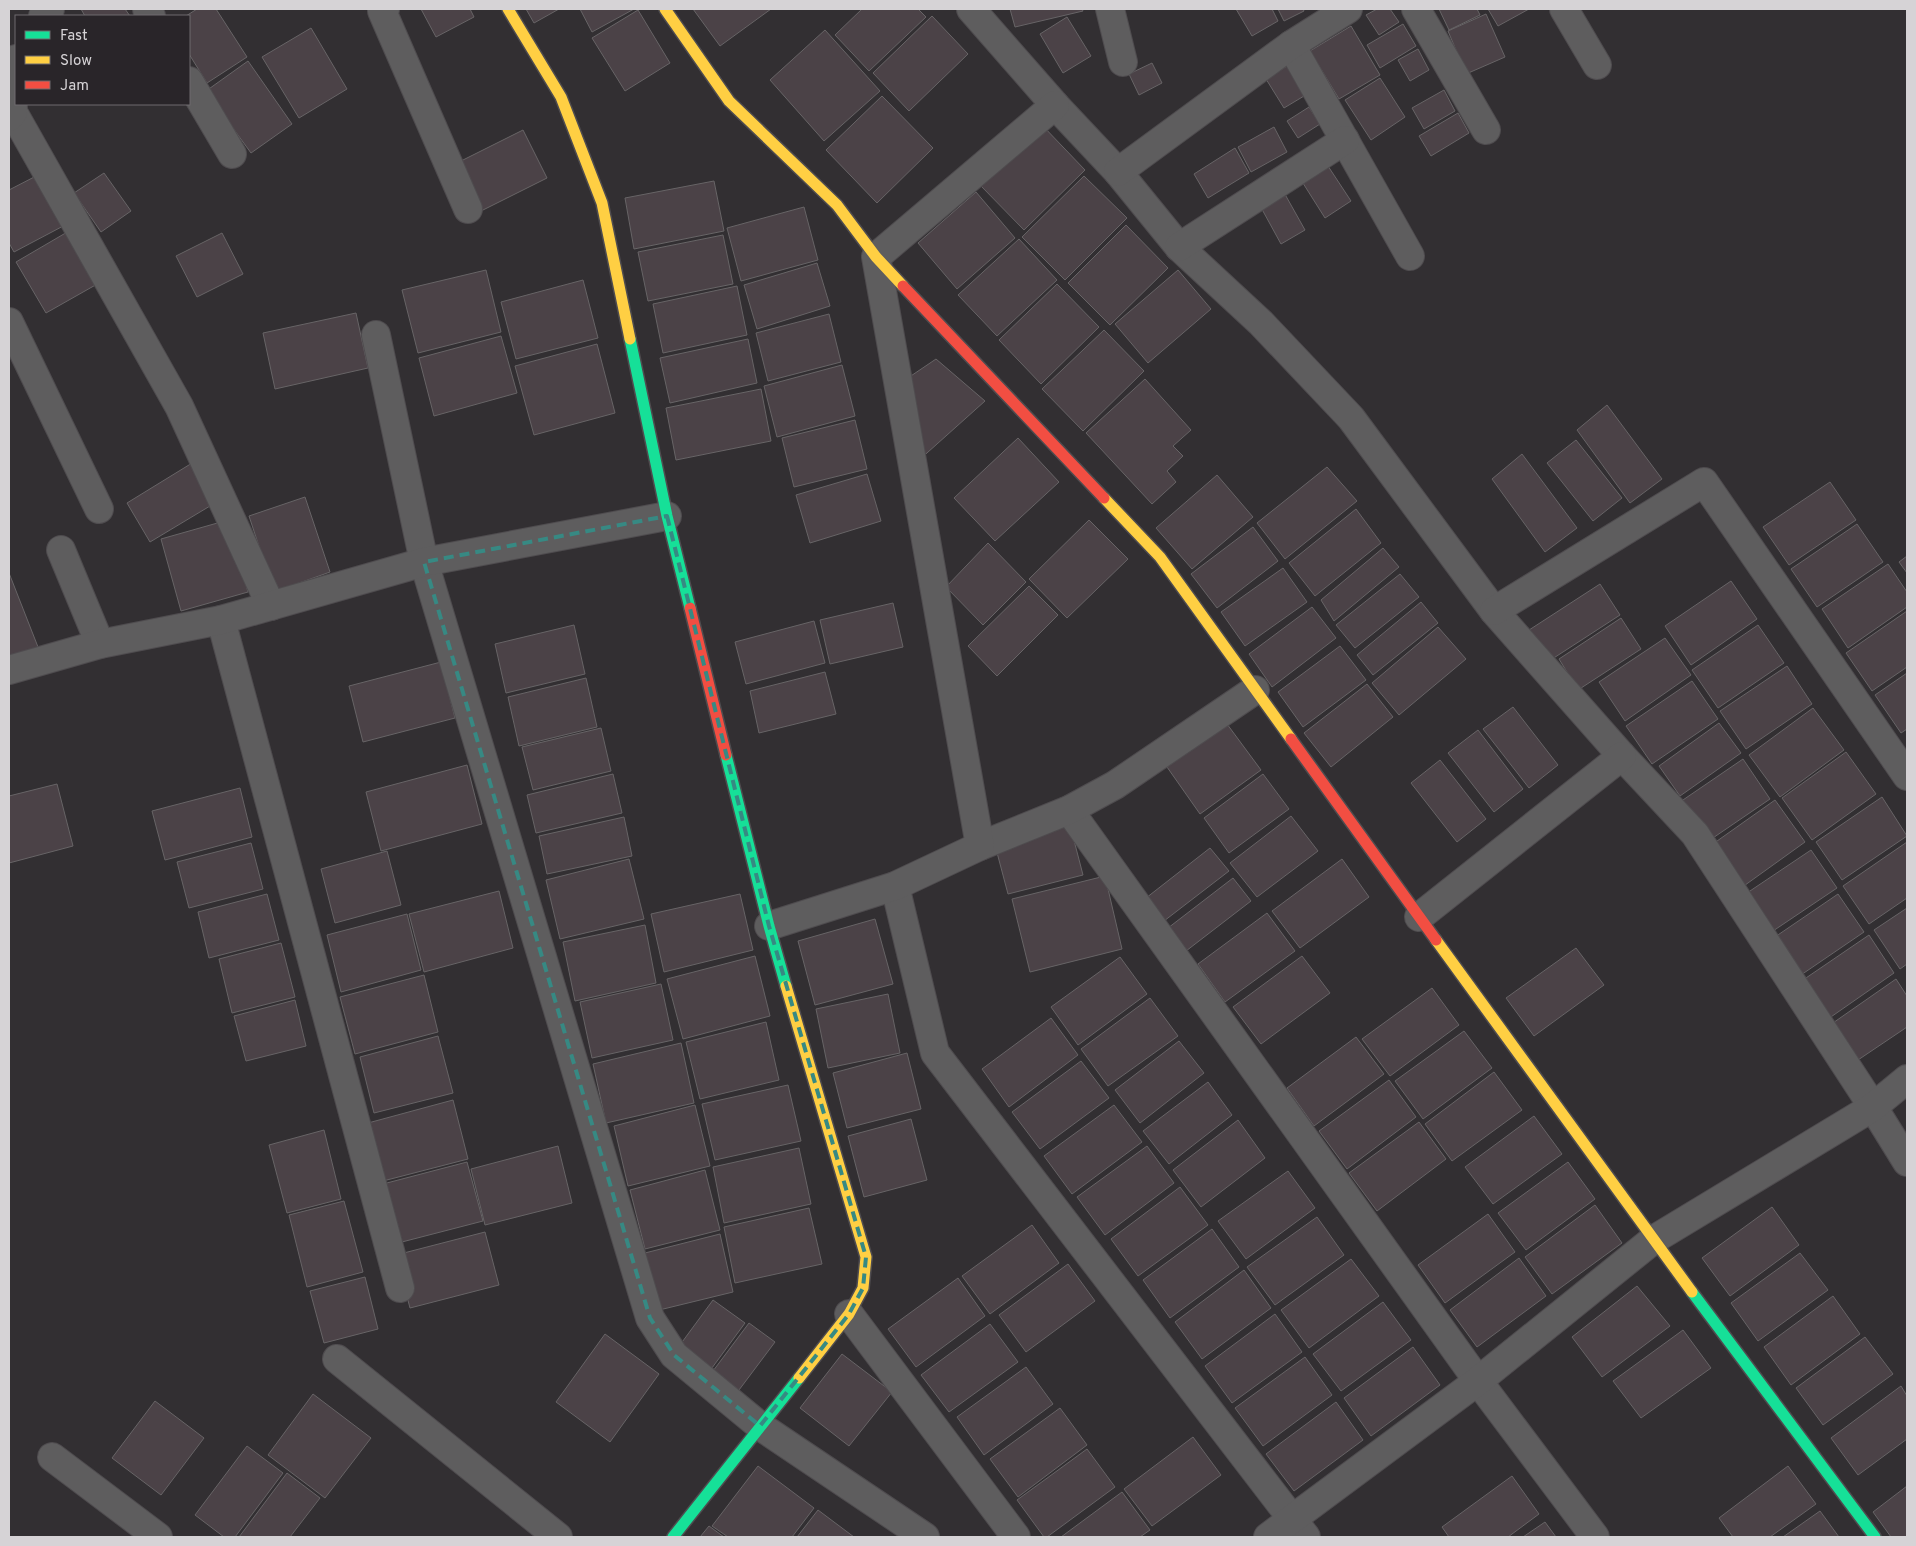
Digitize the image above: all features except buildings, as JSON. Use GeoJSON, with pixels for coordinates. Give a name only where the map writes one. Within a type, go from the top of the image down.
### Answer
{"type":"FeatureCollection","features":[{"type":"Feature","properties":{"kind":"street"},"geometry":{"type":"LineString","coordinates":[[385,9],[382,11],[468,209]]}},
{"type":"Feature","properties":{"kind":"street"},"geometry":{"type":"LineString","coordinates":[[508,9],[561,97],[602,203],[666,516],[769,926],[866,1257],[863,1288],[849,1314],[672,1537]]}},
{"type":"Feature","properties":{"kind":"street"},"geometry":{"type":"LineString","coordinates":[[665,9],[729,102],[837,205],[876,257],[1160,557],[1653,1240],[1875,1537]]}},
{"type":"Feature","properties":{"kind":"street"},"geometry":{"type":"LineString","coordinates":[[971,9],[1055,105],[1118,172],[1179,247],[1262,323],[1351,418],[1494,611],[1622,756],[1695,834],[1907,1162]]}},
{"type":"Feature","properties":{"kind":"street"},"geometry":{"type":"LineString","coordinates":[[1110,9],[1123,62]]}},
{"type":"Feature","properties":{"kind":"street"},"geometry":{"type":"LineString","coordinates":[[1118,172],[1291,45],[1348,9]]}},
{"type":"Feature","properties":{"kind":"street"},"geometry":{"type":"LineString","coordinates":[[1416,9],[1486,130]]}},
{"type":"Feature","properties":{"kind":"street"},"geometry":{"type":"LineString","coordinates":[[1564,9],[1597,65]]}},
{"type":"Feature","properties":{"kind":"street"},"geometry":{"type":"LineString","coordinates":[[1291,45],[1410,256]]}},
{"type":"Feature","properties":{"kind":"street"},"geometry":{"type":"LineString","coordinates":[[12,64],[11,115],[179,406],[271,606]]}},
{"type":"Feature","properties":{"kind":"street"},"geometry":{"type":"LineString","coordinates":[[190,83],[232,154]]}},
{"type":"Feature","properties":{"kind":"street"},"geometry":{"type":"LineString","coordinates":[[876,257],[1055,105]]}},
{"type":"Feature","properties":{"kind":"street"},"geometry":{"type":"LineString","coordinates":[[1179,247],[1345,140]]}},
{"type":"Feature","properties":{"kind":"street"},"geometry":{"type":"LineString","coordinates":[[876,257],[980,846]]}},
{"type":"Feature","properties":{"kind":"street"},"geometry":{"type":"LineString","coordinates":[[9,322],[99,509]]}},
{"type":"Feature","properties":{"kind":"street"},"geometry":{"type":"LineString","coordinates":[[376,335],[424,562],[650,1318],[674,1355],[760,1426],[926,1537]]}},
{"type":"Feature","properties":{"kind":"street"},"geometry":{"type":"LineString","coordinates":[[1494,611],[1704,482],[1907,776]]}},
{"type":"Feature","properties":{"kind":"street"},"geometry":{"type":"LineString","coordinates":[[9,670],[100,644],[221,620],[424,562],[666,516]]}},
{"type":"Feature","properties":{"kind":"street"},"geometry":{"type":"LineString","coordinates":[[61,550],[100,644]]}},
{"type":"Feature","properties":{"kind":"street"},"geometry":{"type":"LineString","coordinates":[[221,620],[400,1288]]}},
{"type":"Feature","properties":{"kind":"street"},"geometry":{"type":"LineString","coordinates":[[769,926],[895,886],[980,846],[1069,810],[1115,785],[1255,690]]}},
{"type":"Feature","properties":{"kind":"street"},"geometry":{"type":"LineString","coordinates":[[1419,917],[1622,756]]}},
{"type":"Feature","properties":{"kind":"street"},"geometry":{"type":"LineString","coordinates":[[1069,810],[1478,1381],[1595,1537]]}},
{"type":"Feature","properties":{"kind":"street"},"geometry":{"type":"LineString","coordinates":[[895,886],[935,1053],[1299,1528]]}},
{"type":"Feature","properties":{"kind":"street"},"geometry":{"type":"LineString","coordinates":[[1268,1537],[1299,1528],[1653,1240],[1873,1107],[1907,1079]]}},
{"type":"Feature","properties":{"kind":"street"},"geometry":{"type":"LineString","coordinates":[[849,1314],[1016,1537]]}},
{"type":"Feature","properties":{"kind":"street"},"geometry":{"type":"LineString","coordinates":[[337,1359],[558,1537]]}},
{"type":"Feature","properties":{"kind":"street"},"geometry":{"type":"LineString","coordinates":[[52,1457],[158,1537]]}},
{"type":"Feature","properties":{"kind":"highlighted area"},"geometry":{"type":"Polygon","coordinates":[[[667,516],[769,926],[866,1257],[863,1288],[849,1314],[760,1426],[674,1355],[650,1318],[424,562],[667,516]]]}},
{"type":"Feature","properties":{"kind":"traffic: fast"},"geometry":{"type":"LineString","coordinates":[[630,339],[667,516],[690,608]]}},
{"type":"Feature","properties":{"kind":"traffic: fast"},"geometry":{"type":"LineString","coordinates":[[726,755],[786,986]]}},
{"type":"Feature","properties":{"kind":"traffic: fast"},"geometry":{"type":"LineString","coordinates":[[1692,1292],[1875,1537]]}},
{"type":"Feature","properties":{"kind":"traffic: fast"},"geometry":{"type":"LineString","coordinates":[[673,1537],[799,1378]]}},
{"type":"Feature","properties":{"kind":"traffic: slow"},"geometry":{"type":"LineString","coordinates":[[508,9],[561,97],[602,203],[630,339]]}},
{"type":"Feature","properties":{"kind":"traffic: slow"},"geometry":{"type":"LineString","coordinates":[[665,9],[729,101],[837,205],[876,257],[903,286]]}},
{"type":"Feature","properties":{"kind":"traffic: slow"},"geometry":{"type":"LineString","coordinates":[[1104,498],[1160,557],[1291,739]]}},
{"type":"Feature","properties":{"kind":"traffic: slow"},"geometry":{"type":"LineString","coordinates":[[1436,940],[1692,1292]]}},
{"type":"Feature","properties":{"kind":"traffic: slow"},"geometry":{"type":"LineString","coordinates":[[786,986],[866,1257],[863,1288],[849,1314],[799,1378]]}},
{"type":"Feature","properties":{"kind":"traffic: jam"},"geometry":{"type":"LineString","coordinates":[[903,286],[1104,498]]}},
{"type":"Feature","properties":{"kind":"traffic: jam"},"geometry":{"type":"LineString","coordinates":[[690,608],[726,755]]}},
{"type":"Feature","properties":{"kind":"traffic: jam"},"geometry":{"type":"LineString","coordinates":[[1291,739],[1436,940]]}}]}
